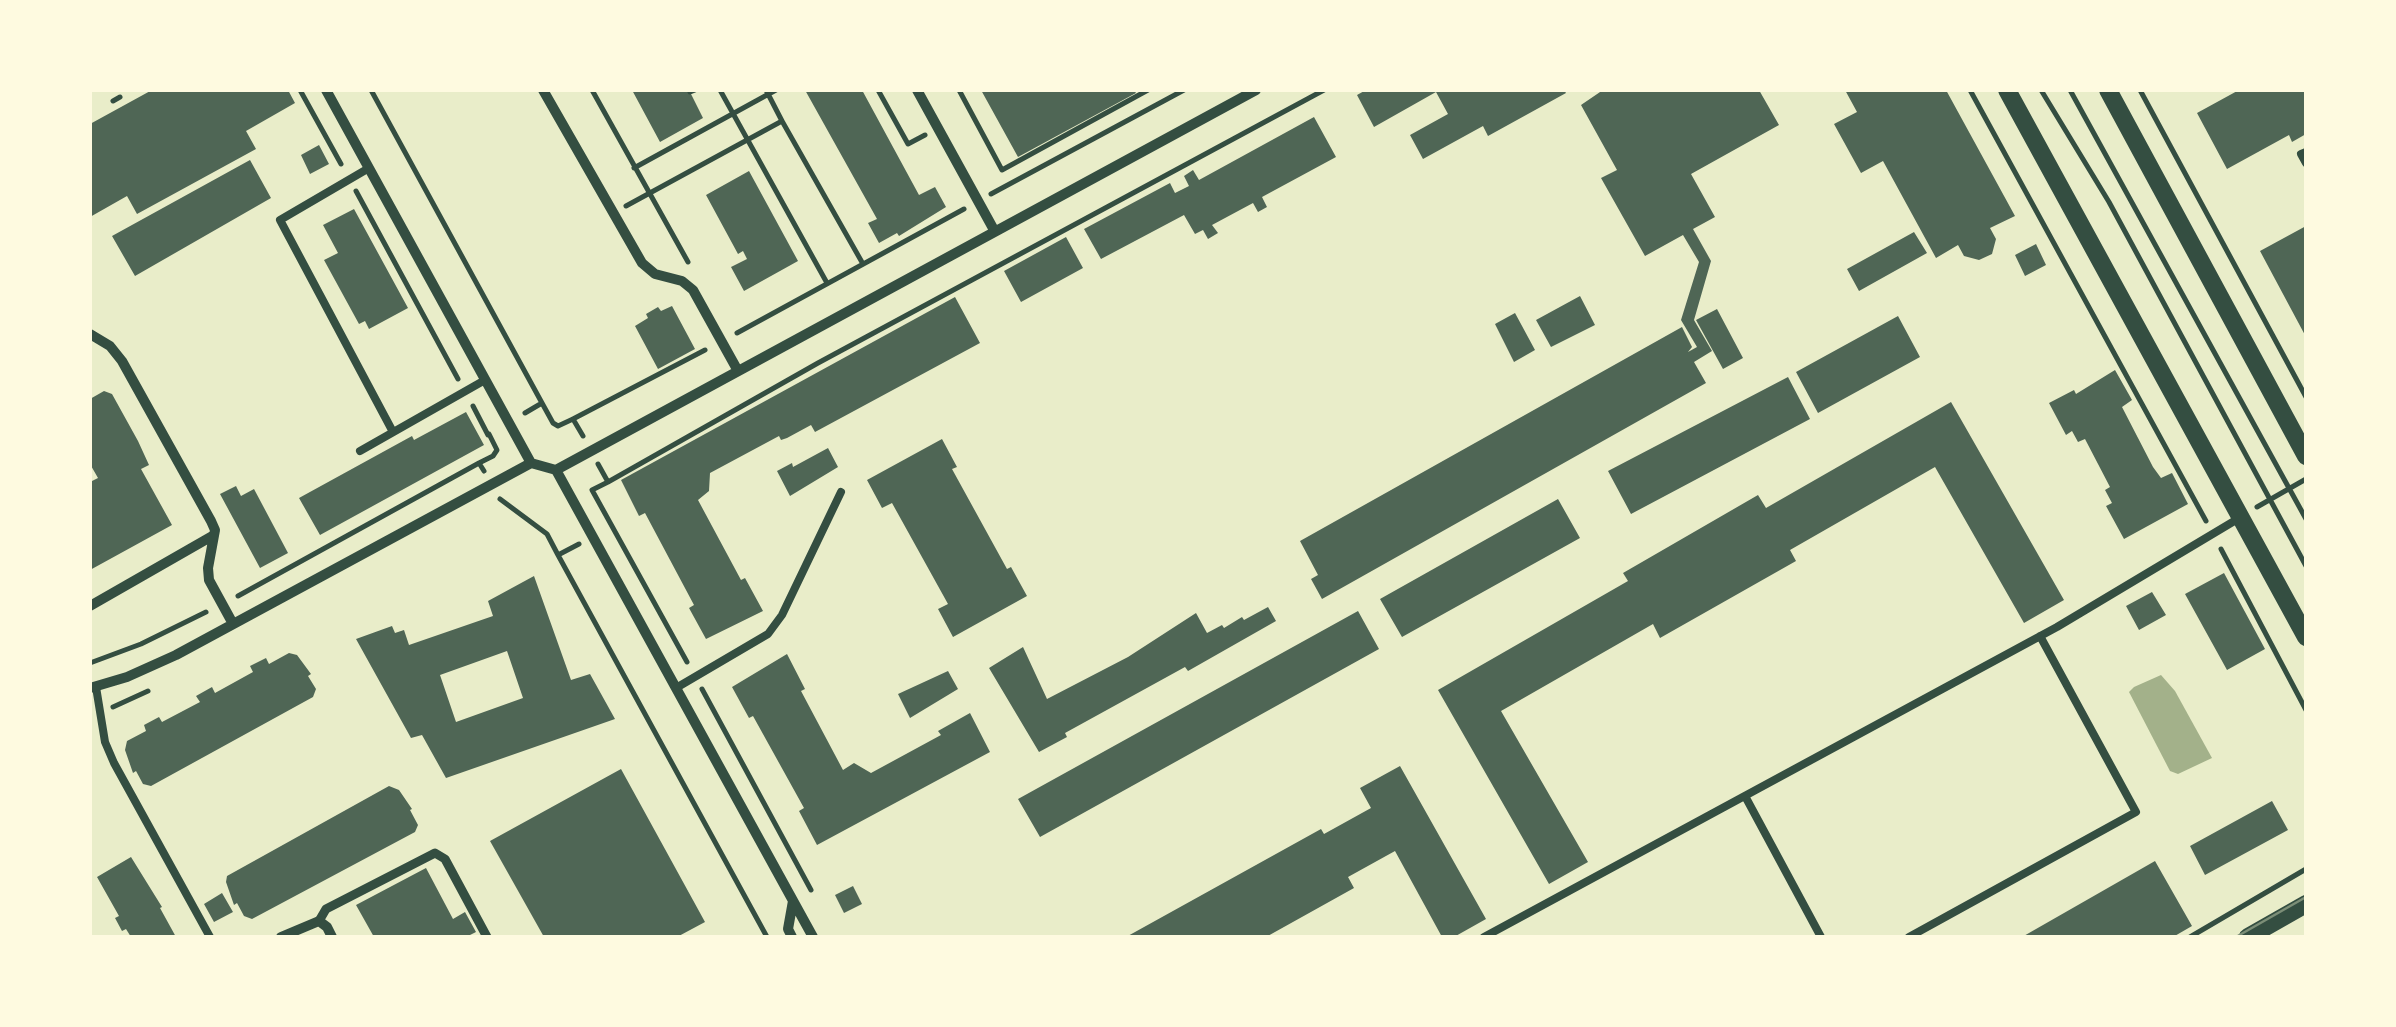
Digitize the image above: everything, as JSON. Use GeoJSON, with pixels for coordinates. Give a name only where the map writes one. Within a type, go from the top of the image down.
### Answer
{"type":"FeatureCollection","features":[{"type":"Feature","properties":{"kind":"street"},"geometry":{"type":"LineString","coordinates":[[326,90],[532,463]]}},
{"type":"Feature","properties":{"kind":"street"},"geometry":{"type":"LineString","coordinates":[[542,90],[642,264],[694,290],[738,371]]}},
{"type":"Feature","properties":{"kind":"street"},"geometry":{"type":"LineString","coordinates":[[917,90],[994,230]]}},
{"type":"Feature","properties":{"kind":"street"},"geometry":{"type":"LineString","coordinates":[[93,688],[150,668],[532,463],[556,470],[1256,90]]}},
{"type":"Feature","properties":{"kind":"street"},"geometry":{"type":"LineString","coordinates":[[2007,90],[2306,637]]}},
{"type":"Feature","properties":{"kind":"street"},"geometry":{"type":"LineString","coordinates":[[2108,90],[2306,456]]}},
{"type":"Feature","properties":{"kind":"street"},"geometry":{"type":"LineString","coordinates":[[90,334],[110,346],[122,361],[211,521],[214,535],[209,580],[232,622]]}},
{"type":"Feature","properties":{"kind":"street"},"geometry":{"type":"LineString","coordinates":[[556,470],[813,937]]}},
{"type":"Feature","properties":{"kind":"street"},"geometry":{"type":"LineString","coordinates":[[90,606],[214,535]]}},
{"type":"Feature","properties":{"kind":"street"},"geometry":{"type":"LineString","coordinates":[[281,937],[319,921],[326,910],[434,853],[445,859],[488,937]]}},
{"type":"Feature","properties":{"kind":"street"},"geometry":{"type":"LineString","coordinates":[[792,937],[788,930],[793,900]]}},
{"type":"Feature","properties":{"kind":"street"},"geometry":{"type":"LineString","coordinates":[[2248,937],[2303,906]]}},
{"type":"Feature","properties":{"kind":"street"},"geometry":{"type":"LineString","coordinates":[[319,921],[327,926],[332,937]]}},
{"type":"Feature","properties":{"kind":"lane"},"geometry":{"type":"LineString","coordinates":[[2306,152],[2302,154],[2306,163]]}},
{"type":"Feature","properties":{"kind":"lane"},"geometry":{"type":"LineString","coordinates":[[369,168],[280,220],[393,432]]}},
{"type":"Feature","properties":{"kind":"lane"},"geometry":{"type":"LineString","coordinates":[[360,451],[485,380]]}},
{"type":"Feature","properties":{"kind":"lane"},"geometry":{"type":"LineString","coordinates":[[676,688],[756,644],[776,625],[841,492]]}},
{"type":"Feature","properties":{"kind":"lane"},"geometry":{"type":"LineString","coordinates":[[1484,937],[2040,636],[2241,516]]}},
{"type":"Feature","properties":{"kind":"lane"},"geometry":{"type":"LineString","coordinates":[[1909,937],[2136,812],[2040,636]]}},
{"type":"Feature","properties":{"kind":"lane"},"geometry":{"type":"LineString","coordinates":[[93,688],[105,742],[114,763],[210,937]]}},
{"type":"Feature","properties":{"kind":"lane"},"geometry":{"type":"LineString","coordinates":[[1745,796],[1821,937]]}},
{"type":"Feature","properties":{"kind":"path"},"geometry":{"type":"LineString","coordinates":[[300,90],[460,384]]}},
{"type":"Feature","properties":{"kind":"path"},"geometry":{"type":"LineString","coordinates":[[371,90],[542,403]]}},
{"type":"Feature","properties":{"kind":"path"},"geometry":{"type":"LineString","coordinates":[[592,90],[694,274]]}},
{"type":"Feature","properties":{"kind":"path"},"geometry":{"type":"LineString","coordinates":[[720,90],[826,283]]}},
{"type":"Feature","properties":{"kind":"path"},"geometry":{"type":"LineString","coordinates":[[766,90],[863,264]]}},
{"type":"Feature","properties":{"kind":"path"},"geometry":{"type":"LineString","coordinates":[[634,168],[776,90]]}},
{"type":"Feature","properties":{"kind":"path"},"geometry":{"type":"LineString","coordinates":[[878,90],[908,144],[938,128]]}},
{"type":"Feature","properties":{"kind":"path"},"geometry":{"type":"LineString","coordinates":[[972,90],[960,93],[1010,184]]}},
{"type":"Feature","properties":{"kind":"path"},"geometry":{"type":"LineString","coordinates":[[1002,170],[1148,90]]}},
{"type":"Feature","properties":{"kind":"path"},"geometry":{"type":"LineString","coordinates":[[608,482],[573,419],[1184,90]]}},
{"type":"Feature","properties":{"kind":"path"},"geometry":{"type":"LineString","coordinates":[[816,903],[592,490],[818,363],[1324,90]]}},
{"type":"Feature","properties":{"kind":"path"},"geometry":{"type":"LineString","coordinates":[[1970,90],[2306,710]]}},
{"type":"Feature","properties":{"kind":"path"},"geometry":{"type":"LineString","coordinates":[[2042,90],[2109,202],[2306,566]]}},
{"type":"Feature","properties":{"kind":"path"},"geometry":{"type":"LineString","coordinates":[[2070,90],[2306,519]]}},
{"type":"Feature","properties":{"kind":"path"},"geometry":{"type":"LineString","coordinates":[[2140,90],[2306,398]]}},
{"type":"Feature","properties":{"kind":"path"},"geometry":{"type":"LineString","coordinates":[[612,214],[782,120]]}},
{"type":"Feature","properties":{"kind":"path"},"geometry":{"type":"LineString","coordinates":[[470,400],[488,434]]}},
{"type":"Feature","properties":{"kind":"path"},"geometry":{"type":"LineString","coordinates":[[2241,516],[2306,478]]}},
{"type":"Feature","properties":{"kind":"path"},"geometry":{"type":"LineString","coordinates":[[499,498],[548,534],[767,937]]}},
{"type":"Feature","properties":{"kind":"path"},"geometry":{"type":"LineString","coordinates":[[558,554],[612,526]]}},
{"type":"Feature","properties":{"kind":"path"},"geometry":{"type":"LineString","coordinates":[[2190,937],[2306,870]]}},
{"type":"Feature","properties":{"kind":"shaded area"},"geometry":{"type":"Polygon","coordinates":[[[2161,675],[2175,691],[2212,758],[2178,774],[2170,771],[2129,692],[2161,675]]]}},
{"type":"Feature","properties":{"kind":"building"},"geometry":{"type":"Polygon","coordinates":[[[152,90],[288,90],[295,103],[246,131],[256,149],[137,214],[127,196],[90,217],[90,124],[152,90]]]}},
{"type":"Feature","properties":{"kind":"building"},"geometry":{"type":"Polygon","coordinates":[[[632,90],[689,90],[703,118],[660,142],[632,90]]]}},
{"type":"Feature","properties":{"kind":"building"},"geometry":{"type":"Polygon","coordinates":[[[805,90],[862,90],[919,195],[935,187],[946,207],[899,236],[897,233],[879,243],[868,223],[877,219],[805,90]]]}},
{"type":"Feature","properties":{"kind":"building"},"geometry":{"type":"Polygon","coordinates":[[[981,90],[1134,90],[1136,93],[1018,157],[981,90]]]}},
{"type":"Feature","properties":{"kind":"building"},"geometry":{"type":"Polygon","coordinates":[[[1366,90],[1566,93],[1488,136],[1483,126],[1423,159],[1410,135],[1448,114],[1436,92],[1374,127],[1357,95],[1366,90]]]}},
{"type":"Feature","properties":{"kind":"building"},"geometry":{"type":"Polygon","coordinates":[[[1603,90],[1759,90],[1779,125],[1691,174],[1715,217],[1693,229],[1711,261],[1694,320],[1712,351],[1694,362],[1706,383],[1322,599],[1311,579],[1318,575],[1300,541],[1682,327],[1692,347],[1688,352],[1697,347],[1681,320],[1699,262],[1683,235],[1645,256],[1601,178],[1617,170],[1581,105],[1603,90]]]}},
{"type":"Feature","properties":{"kind":"building"},"geometry":{"type":"Polygon","coordinates":[[[1845,90],[1946,90],[2015,216],[1990,228],[1996,239],[1992,254],[1979,260],[1964,256],[1958,245],[1936,258],[1883,161],[1861,173],[1834,124],[1857,112],[1845,90]]]}},
{"type":"Feature","properties":{"kind":"building"},"geometry":{"type":"Polygon","coordinates":[[[2239,90],[2306,90],[2306,134],[2292,142],[2289,135],[2227,169],[2197,113],[2239,90]]]}},
{"type":"Feature","properties":{"kind":"building"},"geometry":{"type":"Polygon","coordinates":[[[1314,117],[1336,157],[1262,197],[1267,207],[1258,212],[1253,203],[1212,225],[1218,233],[1208,239],[1203,230],[1195,234],[1184,215],[1101,259],[1084,229],[1170,183],[1175,193],[1189,186],[1184,176],[1193,170],[1199,180],[1314,117]]]}},
{"type":"Feature","properties":{"kind":"building"},"geometry":{"type":"Polygon","coordinates":[[[319,145],[329,164],[310,174],[301,155],[319,145]]]}},
{"type":"Feature","properties":{"kind":"building"},"geometry":{"type":"Polygon","coordinates":[[[250,160],[271,198],[135,276],[112,236],[250,160]]]}},
{"type":"Feature","properties":{"kind":"building"},"geometry":{"type":"Polygon","coordinates":[[[749,171],[798,261],[744,291],[731,267],[747,259],[743,251],[738,254],[706,195],[749,171]]]}},
{"type":"Feature","properties":{"kind":"building"},"geometry":{"type":"Polygon","coordinates":[[[354,209],[408,308],[369,329],[365,321],[359,324],[324,260],[338,253],[323,225],[354,209]]]}},
{"type":"Feature","properties":{"kind":"building"},"geometry":{"type":"Polygon","coordinates":[[[2306,226],[2306,337],[2260,251],[2306,226]]]}},
{"type":"Feature","properties":{"kind":"building"},"geometry":{"type":"Polygon","coordinates":[[[1914,232],[1927,253],[1859,291],[1847,269],[1914,232]]]}},
{"type":"Feature","properties":{"kind":"building"},"geometry":{"type":"Polygon","coordinates":[[[1066,237],[1083,268],[1021,302],[1004,271],[1066,237]]]}},
{"type":"Feature","properties":{"kind":"building"},"geometry":{"type":"Polygon","coordinates":[[[2036,244],[2046,265],[2025,276],[2015,255],[2036,244]]]}},
{"type":"Feature","properties":{"kind":"building"},"geometry":{"type":"Polygon","coordinates":[[[1580,296],[1595,325],[1551,347],[1536,320],[1580,296]]]}},
{"type":"Feature","properties":{"kind":"building"},"geometry":{"type":"Polygon","coordinates":[[[955,297],[980,343],[815,432],[811,425],[787,438],[781,440],[779,436],[710,473],[709,491],[698,500],[741,580],[745,578],[763,611],[706,639],[689,608],[694,605],[645,513],[639,516],[621,480],[955,297]]]}},
{"type":"Feature","properties":{"kind":"building"},"geometry":{"type":"Polygon","coordinates":[[[672,306],[695,349],[658,369],[635,326],[658,307],[661,311],[672,306]]]}},
{"type":"Feature","properties":{"kind":"building"},"geometry":{"type":"Polygon","coordinates":[[[1717,309],[1743,358],[1723,369],[1696,320],[1717,309]]]}},
{"type":"Feature","properties":{"kind":"building"},"geometry":{"type":"Polygon","coordinates":[[[1515,313],[1535,350],[1514,362],[1495,324],[1515,313]]]}},
{"type":"Feature","properties":{"kind":"building"},"geometry":{"type":"Polygon","coordinates":[[[1898,316],[1920,357],[1818,413],[1796,372],[1898,316]]]}},
{"type":"Feature","properties":{"kind":"building"},"geometry":{"type":"Polygon","coordinates":[[[2115,370],[2132,400],[2122,407],[2153,467],[2161,478],[2172,473],[2188,504],[2124,539],[2106,506],[2112,503],[2105,490],[2110,487],[2085,439],[2078,442],[2072,431],[2066,435],[2049,403],[2074,390],[2076,394],[2115,370]]]}},
{"type":"Feature","properties":{"kind":"building"},"geometry":{"type":"Polygon","coordinates":[[[1788,377],[1810,419],[1631,514],[1608,471],[1788,377]]]}},
{"type":"Feature","properties":{"kind":"building"},"geometry":{"type":"Polygon","coordinates":[[[104,391],[112,394],[138,441],[149,465],[141,469],[172,525],[90,570],[90,482],[98,478],[90,464],[90,399],[104,391]]]}},
{"type":"Feature","properties":{"kind":"building"},"geometry":{"type":"Polygon","coordinates":[[[1951,402],[2064,600],[2024,623],[1935,467],[1790,550],[1796,561],[1660,638],[1653,624],[1501,711],[1588,862],[1549,884],[1438,690],[1628,581],[1623,573],[1758,495],[1766,508],[1951,402]]]}},
{"type":"Feature","properties":{"kind":"building"},"geometry":{"type":"Polygon","coordinates":[[[466,412],[484,445],[320,535],[299,498],[412,436],[414,440],[466,412]]]}},
{"type":"Feature","properties":{"kind":"building"},"geometry":{"type":"Polygon","coordinates":[[[942,439],[957,467],[952,469],[1007,569],[1011,567],[1027,596],[953,637],[938,609],[948,604],[892,503],[882,508],[867,480],[942,439]]]}},
{"type":"Feature","properties":{"kind":"building"},"geometry":{"type":"Polygon","coordinates":[[[828,448],[838,467],[790,496],[777,471],[828,448]]]}},
{"type":"Feature","properties":{"kind":"building"},"geometry":{"type":"Polygon","coordinates":[[[236,486],[241,496],[254,489],[288,553],[260,568],[220,494],[236,486]]]}},
{"type":"Feature","properties":{"kind":"building"},"geometry":{"type":"Polygon","coordinates":[[[1558,499],[1580,538],[1402,637],[1380,599],[1558,499]]]}},
{"type":"Feature","properties":{"kind":"building"},"geometry":{"type":"Polygon","coordinates":[[[2224,573],[2265,649],[2227,670],[2185,594],[2224,573]]]}},
{"type":"Feature","properties":{"kind":"building"},"geometry":{"type":"Polygon","coordinates":[[[534,576],[571,680],[590,674],[615,719],[446,778],[422,735],[411,738],[356,639],[392,626],[395,633],[404,630],[409,645],[493,616],[488,601],[534,576]],[[507,651],[440,675],[456,722],[523,698],[507,651]]]}},
{"type":"Feature","properties":{"kind":"building"},"geometry":{"type":"Polygon","coordinates":[[[2152,592],[2166,615],[2139,630],[2126,606],[2152,592]]]}},
{"type":"Feature","properties":{"kind":"building"},"geometry":{"type":"Polygon","coordinates":[[[1268,607],[1276,621],[1065,733],[1067,737],[1039,752],[989,668],[1023,647],[1047,699],[1128,657],[1196,613],[1207,633],[1268,607]]]}},
{"type":"Feature","properties":{"kind":"building"},"geometry":{"type":"Polygon","coordinates":[[[1358,611],[1379,649],[1040,837],[1018,799],[1358,611]]]}},
{"type":"Feature","properties":{"kind":"building"},"geometry":{"type":"Polygon","coordinates":[[[289,653],[297,655],[311,674],[308,676],[316,689],[313,697],[151,786],[143,784],[136,771],[133,773],[125,750],[127,741],[146,731],[144,725],[159,717],[162,722],[200,702],[196,696],[212,687],[215,693],[253,672],[250,666],[266,658],[269,664],[289,653]]]}},
{"type":"Feature","properties":{"kind":"building"},"geometry":{"type":"Polygon","coordinates":[[[787,654],[805,689],[801,691],[843,770],[854,763],[871,773],[941,735],[938,731],[970,713],[990,752],[817,845],[799,811],[804,808],[753,716],[749,718],[732,687],[787,654]]]}},
{"type":"Feature","properties":{"kind":"building"},"geometry":{"type":"Polygon","coordinates":[[[948,671],[958,689],[910,718],[898,694],[948,671]]]}},
{"type":"Feature","properties":{"kind":"building"},"geometry":{"type":"Polygon","coordinates":[[[1400,766],[1486,919],[1454,937],[1442,937],[1395,851],[1348,877],[1354,888],[1266,937],[1126,937],[1321,829],[1324,834],[1371,808],[1360,788],[1400,766]]]}},
{"type":"Feature","properties":{"kind":"building"},"geometry":{"type":"Polygon","coordinates":[[[621,769],[705,922],[677,937],[544,937],[490,841],[621,769]]]}},
{"type":"Feature","properties":{"kind":"building"},"geometry":{"type":"Polygon","coordinates":[[[389,786],[399,790],[412,809],[418,825],[415,832],[252,919],[244,916],[237,903],[234,905],[227,876],[389,786]]]}},
{"type":"Feature","properties":{"kind":"building"},"geometry":{"type":"Polygon","coordinates":[[[2272,801],[2288,830],[2205,875],[2190,846],[2272,801]]]}},
{"type":"Feature","properties":{"kind":"building"},"geometry":{"type":"Polygon","coordinates":[[[131,857],[176,937],[131,937],[126,929],[122,931],[115,918],[119,916],[97,877],[131,857]]]}},
{"type":"Feature","properties":{"kind":"building"},"geometry":{"type":"Polygon","coordinates":[[[2155,861],[2192,926],[2173,937],[2022,937],[2155,861]]]}},
{"type":"Feature","properties":{"kind":"building"},"geometry":{"type":"Polygon","coordinates":[[[426,868],[453,919],[465,912],[476,932],[466,937],[374,937],[356,905],[426,868]]]}},
{"type":"Feature","properties":{"kind":"building"},"geometry":{"type":"Polygon","coordinates":[[[853,886],[862,904],[844,913],[835,895],[853,886]]]}},
{"type":"Feature","properties":{"kind":"building"},"geometry":{"type":"Polygon","coordinates":[[[222,893],[233,912],[214,922],[204,904],[222,893]]]}},
{"type":"Feature","properties":{"kind":"tram line"},"geometry":{"type":"LineString","coordinates":[[2236,937],[2306,897]]}}]}
